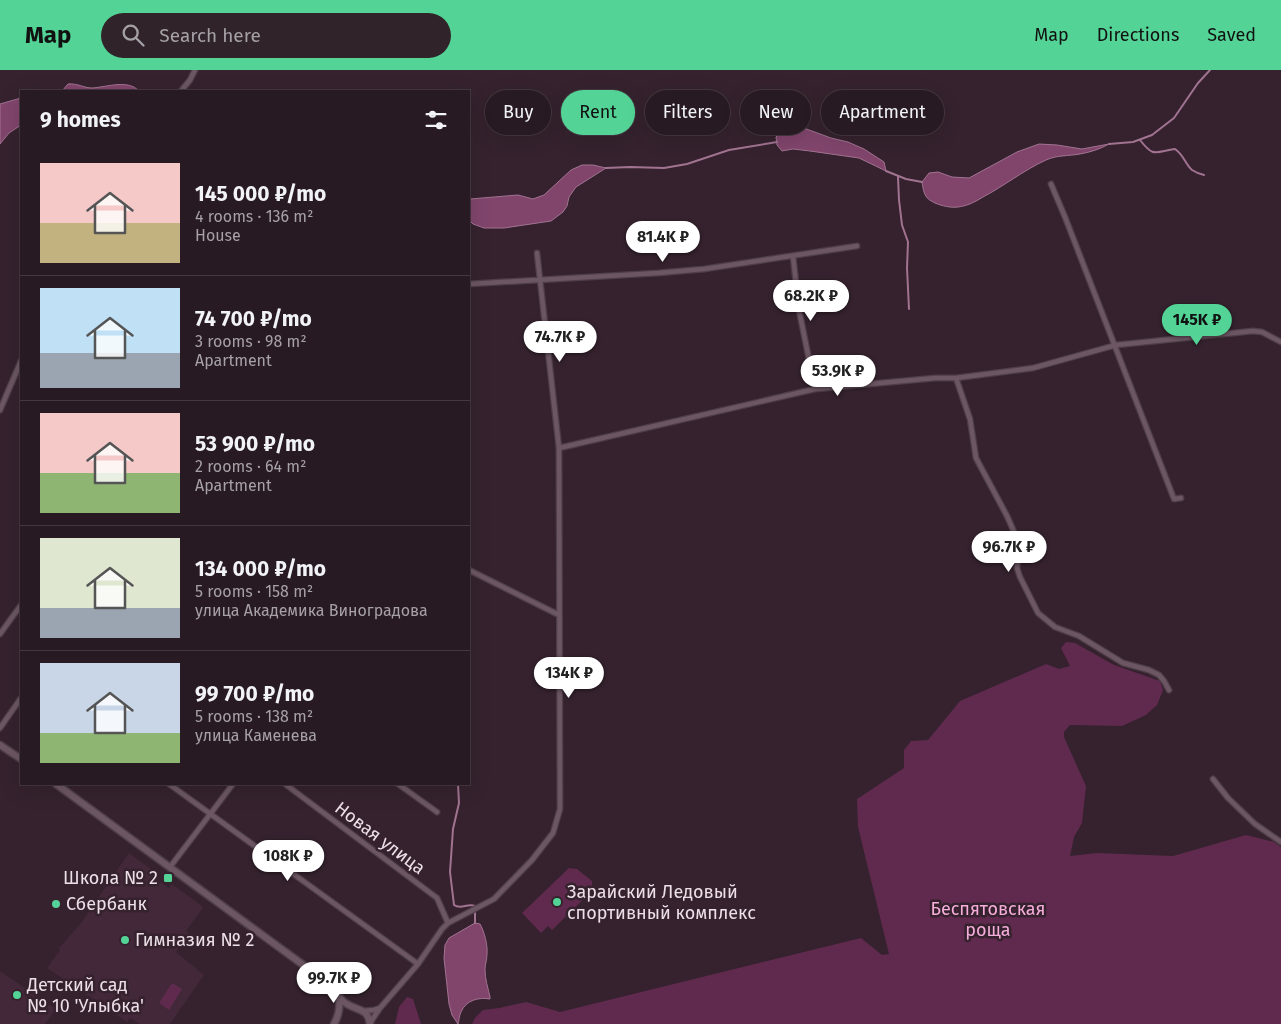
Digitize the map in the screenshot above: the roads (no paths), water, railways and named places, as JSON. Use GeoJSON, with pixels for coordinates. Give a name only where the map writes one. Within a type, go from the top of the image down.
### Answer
{"type":"FeatureCollection","features":[{"type":"Feature","properties":{"kind":"main road"},"geometry":{"type":"LineString","coordinates":[[0,745],[20,758]]}},
{"type":"Feature","properties":{"kind":"main road"},"geometry":{"type":"LineString","coordinates":[[57,785],[332,986],[344,1002],[363,1011],[368,1016],[370,1023]]}},
{"type":"Feature","properties":{"kind":"main road"},"geometry":{"type":"LineString","coordinates":[[335,1024],[340,1006],[338,996]]}},
{"type":"Feature","properties":{"kind":"main road"},"geometry":{"type":"LineString","coordinates":[[338,1016],[346,1009],[354,1008]]}},
{"type":"Feature","properties":{"kind":"street"},"geometry":{"type":"LineString","coordinates":[[182,90],[195,70]]}},
{"type":"Feature","properties":{"kind":"street"},"geometry":{"type":"LineString","coordinates":[[1051,184],[1066,217],[1174,498],[1181,498]]}},
{"type":"Feature","properties":{"kind":"street"},"geometry":{"type":"LineString","coordinates":[[470,284],[704,269],[857,246]]}},
{"type":"Feature","properties":{"kind":"street"},"geometry":{"type":"LineString","coordinates":[[370,1023],[380,1008],[418,964],[442,929],[494,899],[532,860],[552,833],[560,809],[559,448],[537,253]]}},
{"type":"Feature","properties":{"kind":"street"},"geometry":{"type":"LineString","coordinates":[[793,256],[799,310],[815,389]]}},
{"type":"Feature","properties":{"kind":"street"},"geometry":{"type":"LineString","coordinates":[[559,448],[815,389],[935,378],[956,378],[1033,368],[1116,345],[1253,331],[1262,332],[1281,342]]}},
{"type":"Feature","properties":{"kind":"street"},"geometry":{"type":"LineString","coordinates":[[0,410],[20,362]]}},
{"type":"Feature","properties":{"kind":"street"},"geometry":{"type":"LineString","coordinates":[[956,378],[970,419],[976,458],[1019,543],[1017,568],[1038,613],[1056,627],[1079,636],[1123,663],[1149,670],[1159,675],[1169,690]]}},
{"type":"Feature","properties":{"kind":"street"},"geometry":{"type":"LineString","coordinates":[[470,570],[559,615]]}},
{"type":"Feature","properties":{"kind":"street"},"geometry":{"type":"LineString","coordinates":[[0,634],[20,606]]}},
{"type":"Feature","properties":{"kind":"street"},"geometry":{"type":"LineString","coordinates":[[0,728],[20,699]]}},
{"type":"Feature","properties":{"kind":"street"},"geometry":{"type":"LineString","coordinates":[[1213,779],[1228,798],[1255,824],[1281,842]]}},
{"type":"Feature","properties":{"kind":"street"},"geometry":{"type":"LineString","coordinates":[[170,785],[418,964]]}},
{"type":"Feature","properties":{"kind":"street"},"geometry":{"type":"LineString","coordinates":[[170,867],[232,785]]}},
{"type":"Feature","properties":{"kind":"street","name":"Новая улица"},"geometry":{"type":"LineString","coordinates":[[286,785],[437,898],[448,924]]}},
{"type":"Feature","properties":{"kind":"street"},"geometry":{"type":"LineString","coordinates":[[399,785],[437,812]]}},
{"type":"Feature","properties":{"kind":"street"},"geometry":{"type":"LineString","coordinates":[[363,1011],[380,1008]]}},
{"type":"Feature","properties":{"kind":"waterway"},"geometry":{"type":"LineString","coordinates":[[1109,144],[1133,142],[1152,135],[1174,118],[1198,83],[1210,70]]}},
{"type":"Feature","properties":{"kind":"waterway"},"geometry":{"type":"LineString","coordinates":[[1140,140],[1152,152],[1175,149],[1192,170],[1204,175]]}},
{"type":"Feature","properties":{"kind":"waterway"},"geometry":{"type":"LineString","coordinates":[[606,168],[664,168],[687,164],[729,150],[777,142]]}},
{"type":"Feature","properties":{"kind":"waterway"},"geometry":{"type":"LineString","coordinates":[[886,171],[906,179],[922,182]]}},
{"type":"Feature","properties":{"kind":"waterway"},"geometry":{"type":"LineString","coordinates":[[898,177],[902,225],[908,242],[909,309]]}},
{"type":"Feature","properties":{"kind":"waterway"},"geometry":{"type":"LineString","coordinates":[[458,785],[459,803],[453,829],[450,872],[454,905],[459,907],[475,906],[475,923]]}},
{"type":"Feature","properties":{"kind":"place","name":"Школа № 2"},"geometry":{"type":"Point","coordinates":[168,878]}},
{"type":"Feature","properties":{"kind":"place","name":"Зарайский Ледовый спортивный комплекс"},"geometry":{"type":"Point","coordinates":[557,902]}},
{"type":"Feature","properties":{"kind":"place","name":"Сбербанк"},"geometry":{"type":"Point","coordinates":[56,904]}},
{"type":"Feature","properties":{"kind":"place","name":"Гимназия № 2"},"geometry":{"type":"Point","coordinates":[125,940]}},
{"type":"Feature","properties":{"kind":"place","name":"Детский сад № 10 'Улыбка'"},"geometry":{"type":"Point","coordinates":[17,995]}},
{"type":"Feature","properties":{"kind":"park label","name":"Беспятовская роща"},"geometry":{"type":"Point","coordinates":[988,920]}}]}
